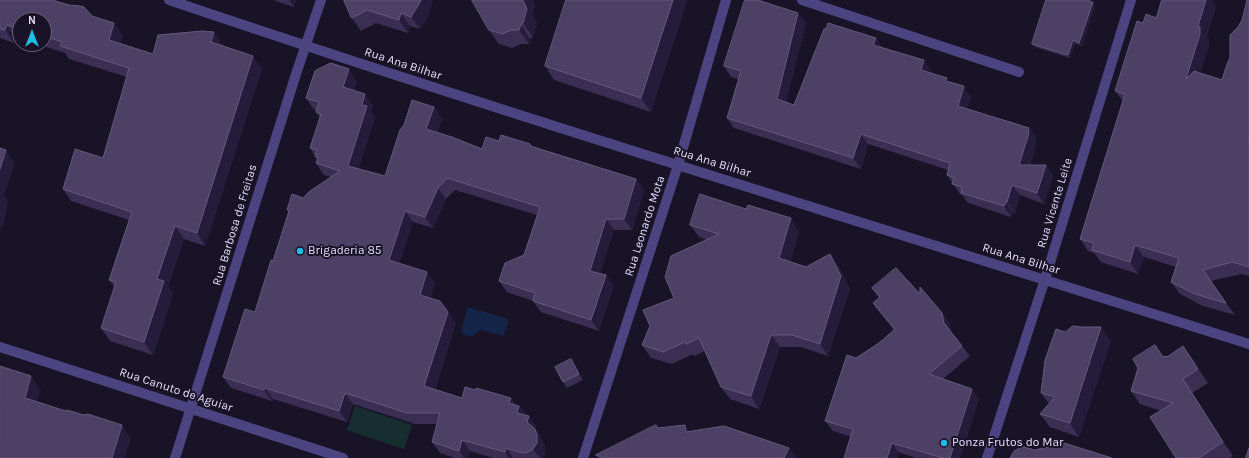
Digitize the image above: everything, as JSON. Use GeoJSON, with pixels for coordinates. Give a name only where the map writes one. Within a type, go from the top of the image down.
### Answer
{"type":"FeatureCollection","features":[{"type":"Feature","properties":{"kind":"street","name":"Rua Ana Bilhar"},"geometry":{"type":"LineString","coordinates":[[169,0],[305,46],[678,165],[1249,344]]}},
{"type":"Feature","properties":{"kind":"street","name":"Rua Barbosa de Freitas"},"geometry":{"type":"LineString","coordinates":[[175,458],[305,46],[321,0]]}},
{"type":"Feature","properties":{"kind":"street","name":"Rua Leonardo Mota"},"geometry":{"type":"LineString","coordinates":[[583,458],[678,165],[726,0]]}},
{"type":"Feature","properties":{"kind":"street"},"geometry":{"type":"LineString","coordinates":[[802,0],[1019,72]]}},
{"type":"Feature","properties":{"kind":"street","name":"Rua Vicente Leite"},"geometry":{"type":"LineString","coordinates":[[987,458],[1045,280],[1131,0]]}},
{"type":"Feature","properties":{"kind":"street","name":"Rua Canuto de Aguiar"},"geometry":{"type":"LineString","coordinates":[[0,347],[343,458]]}},
{"type":"Feature","properties":{"kind":"green space"},"geometry":{"type":"Polygon","coordinates":[[[355,406],[412,425],[404,449],[347,430],[355,406]]]}},
{"type":"Feature","properties":{"kind":"water"},"geometry":{"type":"Polygon","coordinates":[[[468,307],[508,319],[508,324],[503,336],[481,330],[472,336],[465,335],[461,331],[468,307]]]}},
{"type":"Feature","properties":{"kind":"building"},"geometry":{"type":"Polygon","coordinates":[[[0,0],[52,0],[69,5],[84,7],[92,16],[114,23],[109,40],[153,54],[158,35],[202,31],[214,32],[211,42],[253,56],[197,233],[175,226],[157,279],[164,281],[144,342],[101,328],[116,282],[109,280],[132,212],[63,189],[75,149],[103,158],[129,68],[60,46],[62,42],[52,39],[52,12],[12,12],[12,27],[7,25],[5,30],[0,29],[0,0]]]}},
{"type":"Feature","properties":{"kind":"building"},"geometry":{"type":"Polygon","coordinates":[[[344,0],[421,0],[411,17],[401,13],[399,20],[367,10],[352,18],[344,0]]]}},
{"type":"Feature","properties":{"kind":"building"},"geometry":{"type":"Polygon","coordinates":[[[472,0],[523,0],[527,9],[523,23],[519,30],[511,30],[502,34],[489,30],[472,0]]]}},
{"type":"Feature","properties":{"kind":"building"},"geometry":{"type":"Polygon","coordinates":[[[566,0],[673,0],[641,98],[545,66],[566,0]]]}},
{"type":"Feature","properties":{"kind":"building"},"geometry":{"type":"Polygon","coordinates":[[[745,0],[758,0],[798,13],[777,99],[794,105],[824,29],[826,29],[828,23],[876,38],[873,45],[924,60],[921,70],[947,78],[946,81],[964,86],[958,106],[1029,128],[1029,133],[1019,165],[1046,165],[1037,193],[1012,185],[1007,202],[1004,206],[961,193],[962,187],[952,184],[954,178],[947,175],[950,163],[861,134],[853,158],[727,118],[741,71],[724,66],[745,0]]]}},
{"type":"Feature","properties":{"kind":"building"},"geometry":{"type":"Polygon","coordinates":[[[1046,0],[1087,0],[1093,2],[1079,43],[1073,40],[1068,55],[1032,44],[1046,0]]]}},
{"type":"Feature","properties":{"kind":"building"},"geometry":{"type":"Polygon","coordinates":[[[1162,0],[1206,0],[1198,26],[1200,27],[1200,34],[1186,79],[1194,71],[1222,80],[1230,58],[1230,35],[1238,27],[1242,20],[1247,0],[1249,0],[1249,267],[1232,262],[1203,270],[1226,303],[1195,294],[1171,282],[1179,258],[1135,245],[1130,262],[1092,250],[1094,243],[1080,239],[1125,94],[1115,91],[1137,21],[1143,23],[1146,14],[1156,18],[1162,0]]]}},
{"type":"Feature","properties":{"kind":"building"},"geometry":{"type":"Polygon","coordinates":[[[331,63],[349,69],[343,87],[365,94],[362,105],[367,106],[348,166],[385,176],[400,130],[404,125],[412,100],[434,107],[426,129],[452,137],[482,149],[486,137],[499,141],[501,135],[530,144],[530,146],[636,179],[624,219],[606,219],[590,271],[606,275],[591,320],[533,301],[535,293],[499,281],[505,263],[524,255],[540,207],[447,178],[438,188],[425,217],[405,211],[389,260],[427,272],[420,295],[440,301],[448,312],[424,386],[462,398],[465,387],[475,390],[476,388],[511,398],[509,403],[519,406],[517,413],[529,416],[527,422],[535,429],[537,435],[537,443],[533,449],[528,452],[522,453],[506,448],[505,452],[462,440],[459,451],[432,442],[440,413],[407,413],[345,393],[339,411],[265,388],[264,390],[223,377],[245,309],[255,312],[271,260],[273,261],[289,211],[287,210],[292,194],[303,198],[310,191],[340,171],[316,163],[318,157],[315,156],[317,150],[310,148],[321,114],[316,112],[319,102],[306,98],[315,71],[331,63]]]}},
{"type":"Feature","properties":{"kind":"building"},"geometry":{"type":"Polygon","coordinates":[[[0,148],[6,150],[0,169],[0,148]]]}},
{"type":"Feature","properties":{"kind":"building"},"geometry":{"type":"Polygon","coordinates":[[[700,194],[746,209],[748,205],[791,218],[779,258],[806,267],[830,254],[841,276],[820,344],[792,335],[771,335],[751,396],[721,387],[699,338],[686,344],[685,342],[663,352],[642,345],[650,326],[643,310],[674,298],[665,277],[671,256],[719,234],[690,225],[700,194]]]}},
{"type":"Feature","properties":{"kind":"building"},"geometry":{"type":"Polygon","coordinates":[[[896,268],[920,294],[920,287],[942,313],[944,323],[962,346],[929,374],[972,389],[950,458],[943,458],[892,443],[887,458],[844,458],[853,429],[825,421],[847,355],[856,358],[879,343],[895,329],[873,303],[880,297],[872,288],[896,268]]]}},
{"type":"Feature","properties":{"kind":"building"},"geometry":{"type":"Polygon","coordinates":[[[1073,326],[1101,327],[1070,423],[1040,414],[1055,397],[1041,393],[1045,360],[1056,329],[1065,332],[1073,326]]]}},
{"type":"Feature","properties":{"kind":"building"},"geometry":{"type":"Polygon","coordinates":[[[1155,345],[1163,357],[1167,357],[1183,346],[1198,369],[1183,379],[1223,442],[1199,458],[1176,458],[1150,417],[1173,403],[1131,391],[1138,368],[1133,359],[1155,345]]]}},
{"type":"Feature","properties":{"kind":"building"},"geometry":{"type":"Polygon","coordinates":[[[571,359],[579,374],[563,382],[555,367],[571,359]]]}},
{"type":"Feature","properties":{"kind":"building"},"geometry":{"type":"Polygon","coordinates":[[[0,366],[31,376],[25,398],[66,411],[84,415],[88,414],[122,425],[112,458],[0,458],[0,366]]]}},
{"type":"Feature","properties":{"kind":"building"},"geometry":{"type":"Polygon","coordinates":[[[656,425],[658,428],[685,425],[686,432],[724,426],[789,448],[784,458],[604,458],[596,455],[656,425]]]}},
{"type":"Feature","properties":{"kind":"building"},"geometry":{"type":"Polygon","coordinates":[[[1064,443],[1112,458],[1010,458],[1014,451],[1022,447],[1034,450],[1064,443]]]}},
{"type":"Feature","properties":{"kind":"building"},"geometry":{"type":"Polygon","coordinates":[[[1249,448],[1249,458],[1246,458],[1249,448]]]}},
{"type":"Feature","properties":{"kind":"place","name":"Brigaderia 85"},"geometry":{"type":"Point","coordinates":[300,251]}},
{"type":"Feature","properties":{"kind":"place","name":"Ponza Frutos do Mar"},"geometry":{"type":"Point","coordinates":[944,443]}}]}
